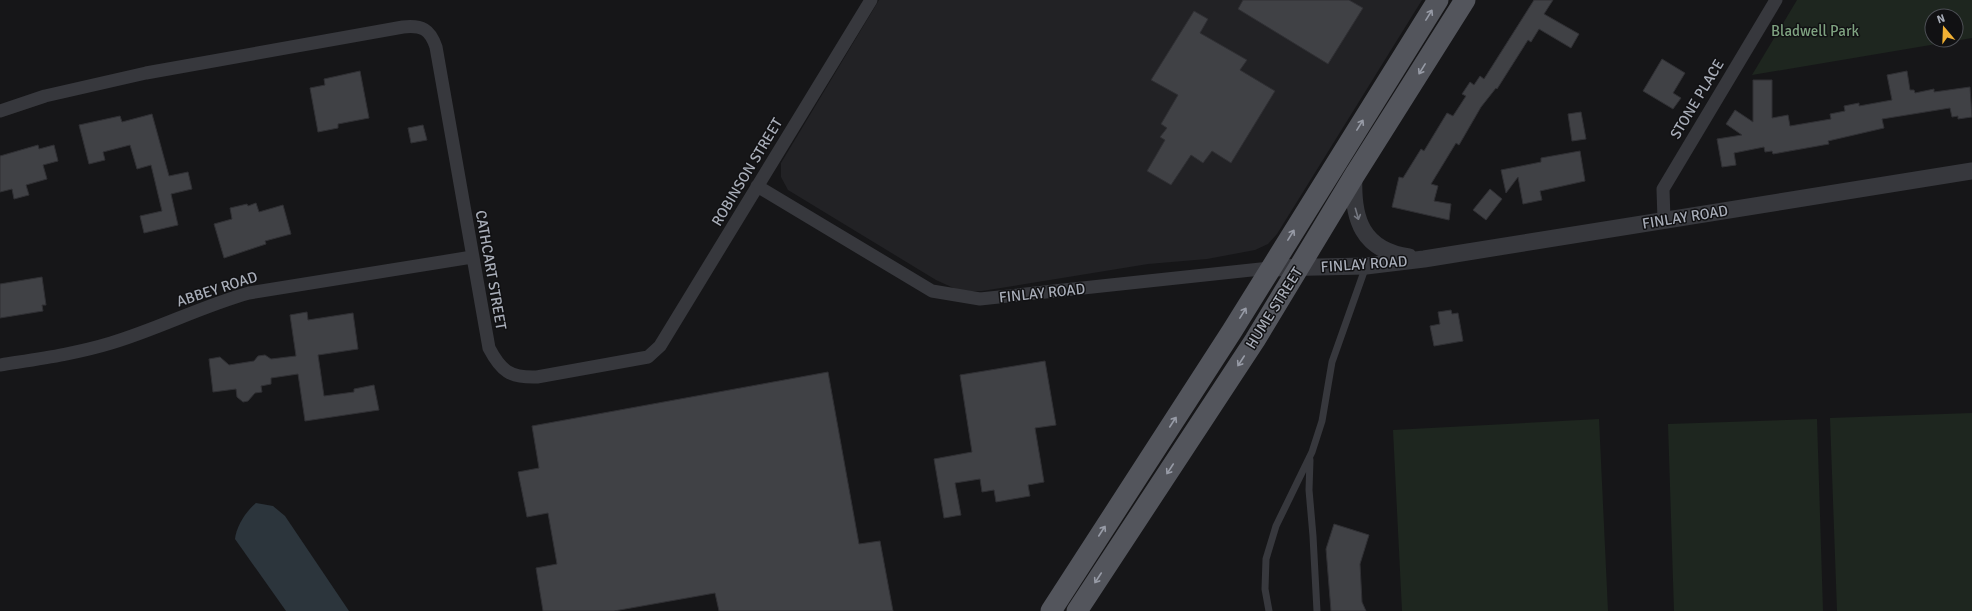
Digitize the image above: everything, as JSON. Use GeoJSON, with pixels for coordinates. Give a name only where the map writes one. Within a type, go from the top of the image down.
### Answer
{"type":"FeatureCollection","features":[{"type":"Feature","properties":{"kind":"main road","name":"HUME STREET"},"geometry":{"type":"LineString","coordinates":[[1051,611],[1232,331],[1438,0]]}},
{"type":"Feature","properties":{"kind":"main road","name":"HUME STREET"},"geometry":{"type":"LineString","coordinates":[[1077,611],[1255,340],[1354,176],[1465,0]]}},
{"type":"Feature","properties":{"kind":"street","name":"ROBINSON STREET"},"geometry":{"type":"LineString","coordinates":[[648,357],[660,346],[671,330],[870,0]]}},
{"type":"Feature","properties":{"kind":"street","name":"STONE PLACE"},"geometry":{"type":"LineString","coordinates":[[1664,220],[1663,189],[1776,0]]}},
{"type":"Feature","properties":{"kind":"street","name":"CATHCART STREET"},"geometry":{"type":"LineString","coordinates":[[0,111],[45,96],[146,73],[414,25],[424,29],[432,36],[436,47],[489,348],[496,362],[507,373],[521,378],[537,377],[648,357]]}},
{"type":"Feature","properties":{"kind":"street","name":"FINLAY ROAD"},"geometry":{"type":"LineString","coordinates":[[757,186],[932,291],[980,299],[1270,268],[1366,266],[1424,259],[1972,171]]}},
{"type":"Feature","properties":{"kind":"street"},"geometry":{"type":"LineString","coordinates":[[1354,176],[1353,199],[1357,217],[1363,231],[1373,242],[1385,250],[1403,256],[1424,259]]}},
{"type":"Feature","properties":{"kind":"street","name":"ABBEY ROAD"},"geometry":{"type":"LineString","coordinates":[[0,365],[80,351],[112,343],[224,300],[249,293],[472,257]]}},
{"type":"Feature","properties":{"kind":"lane"},"geometry":{"type":"LineString","coordinates":[[1269,611],[1265,589],[1266,559],[1276,526],[1310,456],[1322,421],[1332,362],[1366,266]]}},
{"type":"Feature","properties":{"kind":"lane"},"geometry":{"type":"LineString","coordinates":[[1310,456],[1309,490],[1318,602],[1317,611]]}},
{"type":"Feature","properties":{"kind":"shaded area"},"geometry":{"type":"Polygon","coordinates":[[[879,0],[1422,0],[1277,234],[1268,244],[1255,250],[1207,259],[1148,264],[982,291],[970,291],[958,290],[936,280],[788,190],[781,177],[781,163],[879,0]]]}},
{"type":"Feature","properties":{"kind":"shaded area"},"geometry":{"type":"Polygon","coordinates":[[[256,503],[273,506],[285,516],[349,611],[286,611],[235,539],[237,529],[242,520],[256,503]]]}},
{"type":"Feature","properties":{"kind":"green space","name":"Bladwell Park"},"geometry":{"type":"Polygon","coordinates":[[[1797,0],[1972,0],[1972,38],[1964,39],[1964,8],[1924,8],[1924,46],[1752,75],[1797,0]]]}},
{"type":"Feature","properties":{"kind":"green space"},"geometry":{"type":"Polygon","coordinates":[[[1972,413],[1972,611],[1837,611],[1830,418],[1972,413]]]}},
{"type":"Feature","properties":{"kind":"green space"},"geometry":{"type":"Polygon","coordinates":[[[1599,419],[1608,611],[1402,611],[1393,430],[1599,419]]]}},
{"type":"Feature","properties":{"kind":"green space"},"geometry":{"type":"Polygon","coordinates":[[[1817,419],[1823,611],[1674,611],[1668,424],[1817,419]]]}},
{"type":"Feature","properties":{"kind":"building"},"geometry":{"type":"Polygon","coordinates":[[[1243,0],[1349,0],[1363,8],[1328,64],[1238,9],[1243,0]]]}},
{"type":"Feature","properties":{"kind":"building"},"geometry":{"type":"Polygon","coordinates":[[[1534,0],[1553,0],[1544,14],[1579,34],[1571,48],[1539,29],[1531,42],[1528,40],[1497,89],[1496,88],[1481,107],[1459,145],[1456,143],[1431,184],[1438,186],[1434,201],[1451,204],[1449,220],[1392,207],[1399,177],[1403,178],[1421,149],[1424,151],[1447,113],[1453,116],[1466,96],[1462,94],[1470,82],[1474,85],[1480,76],[1484,79],[1534,0]]]}},
{"type":"Feature","properties":{"kind":"building"},"geometry":{"type":"Polygon","coordinates":[[[1194,11],[1208,19],[1200,33],[1247,60],[1240,70],[1275,91],[1231,163],[1212,151],[1203,163],[1191,155],[1171,185],[1147,171],[1165,140],[1160,137],[1167,128],[1161,124],[1178,95],[1151,80],[1194,11]]]}},
{"type":"Feature","properties":{"kind":"building"},"geometry":{"type":"Polygon","coordinates":[[[1662,59],[1685,73],[1673,93],[1681,98],[1673,109],[1643,91],[1662,59]]]}},
{"type":"Feature","properties":{"kind":"building"},"geometry":{"type":"Polygon","coordinates":[[[360,71],[369,118],[338,124],[338,128],[318,132],[310,88],[325,85],[324,79],[360,71]]]}},
{"type":"Feature","properties":{"kind":"building"},"geometry":{"type":"Polygon","coordinates":[[[1907,71],[1910,90],[1914,90],[1915,93],[1934,89],[1934,92],[1970,87],[1972,117],[1958,119],[1958,116],[1952,117],[1950,108],[1882,119],[1884,128],[1828,141],[1829,144],[1773,154],[1772,151],[1765,152],[1764,147],[1734,153],[1736,165],[1722,167],[1717,139],[1742,135],[1726,124],[1735,110],[1753,122],[1753,80],[1772,80],[1772,118],[1788,115],[1790,126],[1831,119],[1830,114],[1845,111],[1844,106],[1859,103],[1859,106],[1892,100],[1887,75],[1907,71]]]}},
{"type":"Feature","properties":{"kind":"building"},"geometry":{"type":"Polygon","coordinates":[[[1581,112],[1586,139],[1572,141],[1568,114],[1581,112]]]}},
{"type":"Feature","properties":{"kind":"building"},"geometry":{"type":"Polygon","coordinates":[[[152,114],[169,176],[188,172],[192,189],[171,194],[178,225],[144,233],[140,216],[162,211],[151,165],[137,169],[130,145],[103,152],[105,160],[89,164],[79,125],[120,116],[122,122],[152,114]]]}},
{"type":"Feature","properties":{"kind":"building"},"geometry":{"type":"Polygon","coordinates":[[[423,125],[427,140],[411,143],[408,128],[423,125]]]}},
{"type":"Feature","properties":{"kind":"building"},"geometry":{"type":"Polygon","coordinates":[[[38,145],[39,149],[54,145],[58,161],[43,165],[47,179],[26,185],[29,195],[14,199],[12,189],[0,192],[0,156],[38,145]]]}},
{"type":"Feature","properties":{"kind":"building"},"geometry":{"type":"Polygon","coordinates":[[[1580,151],[1585,181],[1540,191],[1542,200],[1523,204],[1518,177],[1506,193],[1501,170],[1541,162],[1541,158],[1580,151]]]}},
{"type":"Feature","properties":{"kind":"building"},"geometry":{"type":"Polygon","coordinates":[[[1490,189],[1502,199],[1486,220],[1473,210],[1490,189]]]}},
{"type":"Feature","properties":{"kind":"building"},"geometry":{"type":"Polygon","coordinates":[[[256,203],[259,212],[283,205],[291,234],[265,241],[266,244],[224,258],[214,224],[232,219],[230,208],[247,204],[248,206],[256,203]]]}},
{"type":"Feature","properties":{"kind":"building"},"geometry":{"type":"Polygon","coordinates":[[[42,277],[46,305],[42,305],[43,311],[0,318],[0,284],[42,277]]]}},
{"type":"Feature","properties":{"kind":"building"},"geometry":{"type":"Polygon","coordinates":[[[1451,310],[1452,314],[1458,313],[1463,341],[1434,346],[1430,326],[1440,324],[1438,312],[1451,310]]]}},
{"type":"Feature","properties":{"kind":"building"},"geometry":{"type":"Polygon","coordinates":[[[307,312],[308,320],[353,313],[358,349],[318,355],[324,396],[354,392],[354,389],[374,385],[379,410],[305,421],[298,374],[271,378],[271,384],[261,386],[262,392],[255,393],[248,401],[243,402],[237,397],[236,389],[213,392],[209,359],[220,357],[229,365],[254,361],[258,356],[265,355],[271,359],[296,356],[290,315],[307,312]]]}},
{"type":"Feature","properties":{"kind":"building"},"geometry":{"type":"Polygon","coordinates":[[[1045,361],[1056,425],[1035,428],[1044,482],[1028,485],[1030,496],[996,502],[994,490],[982,492],[980,479],[955,483],[961,515],[944,518],[934,459],[972,452],[960,375],[1045,361]]]}},
{"type":"Feature","properties":{"kind":"building"},"geometry":{"type":"Polygon","coordinates":[[[828,372],[859,544],[880,541],[893,611],[719,611],[715,593],[614,611],[543,611],[536,568],[557,564],[548,513],[527,517],[518,472],[539,468],[532,426],[828,372]]]}},
{"type":"Feature","properties":{"kind":"building"},"geometry":{"type":"Polygon","coordinates":[[[1334,524],[1369,535],[1360,564],[1362,602],[1366,611],[1331,611],[1326,549],[1334,524]]]}}]}
